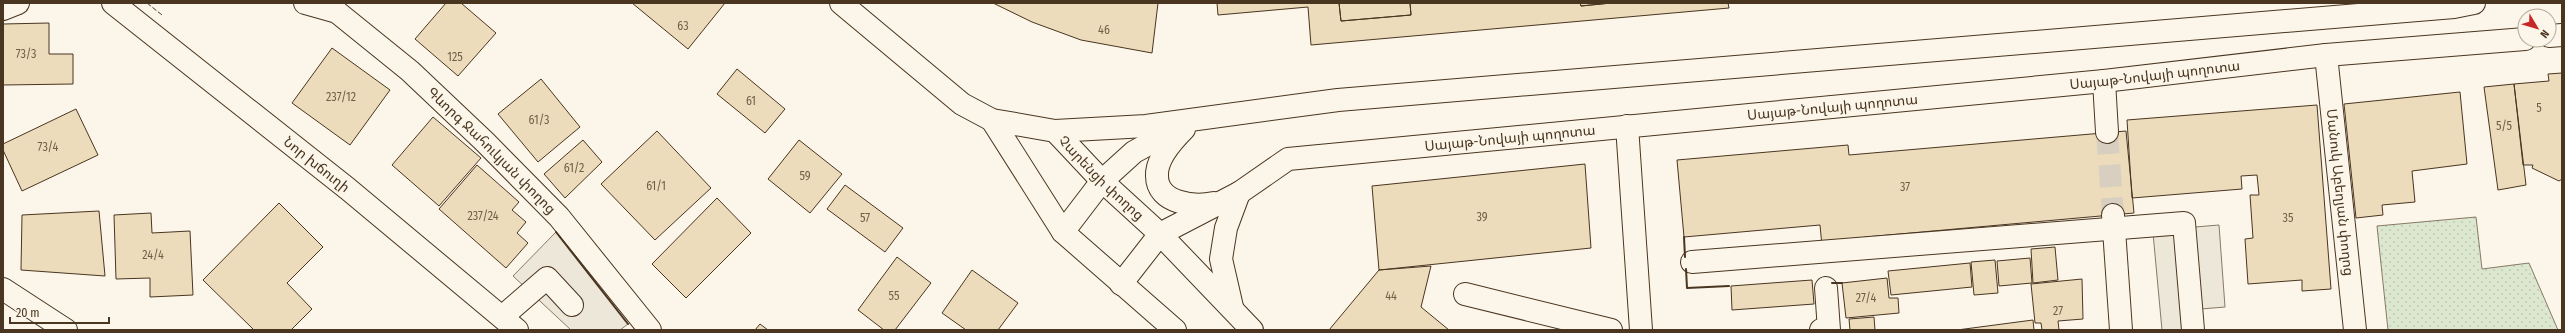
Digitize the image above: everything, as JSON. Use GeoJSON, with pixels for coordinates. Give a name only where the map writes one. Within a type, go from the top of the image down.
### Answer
{"type":"FeatureCollection","features":[{"type":"Feature","properties":{"kind":"main road"},"geometry":{"type":"LineString","coordinates":[[3,9],[18,3]]}},
{"type":"Feature","properties":{"kind":"main road","name":"Նոր խճուղի"},"geometry":{"type":"LineString","coordinates":[[113,3],[348,188],[510,324]]}},
{"type":"Feature","properties":{"kind":"main road","name":"Գևորգ Ջահուկյան փողոց"},"geometry":{"type":"LineString","coordinates":[[305,3],[337,12],[410,71],[486,142],[559,217],[650,330]]}},
{"type":"Feature","properties":{"kind":"main road","name":"Չարենցի փողոց"},"geometry":{"type":"LineString","coordinates":[[841,3],[962,104],[992,120],[1055,131],[1102,181],[1160,234],[1232,307],[1252,330]]}},
{"type":"Feature","properties":{"kind":"main road"},"geometry":{"type":"LineString","coordinates":[[1055,131],[1146,126],[1197,117],[1338,100],[2446,7],[2474,3]]}},
{"type":"Feature","properties":{"kind":"main road","name":"Սայաթ-Նովայի պողոտա"},"geometry":{"type":"LineString","coordinates":[[1160,234],[1232,197],[1288,159],[2104,81],[2326,55],[2517,40]]}},
{"type":"Feature","properties":{"kind":"main road","name":"Մանուկ Աբեղյան փողոց"},"geometry":{"type":"LineString","coordinates":[[2326,55],[2355,330]]}},
{"type":"Feature","properties":{"kind":"main road"},"geometry":{"type":"LineString","coordinates":[[2104,81],[2107,132]]}},
{"type":"Feature","properties":{"kind":"main road"},"geometry":{"type":"LineString","coordinates":[[1063,232],[1102,181],[1134,152],[1197,117]]}},
{"type":"Feature","properties":{"kind":"main road"},"geometry":{"type":"LineString","coordinates":[[1197,117],[1169,147],[1160,162],[1156,177],[1162,190],[1186,205],[1232,197],[1221,259],[1232,307]]}},
{"type":"Feature","properties":{"kind":"main road","name":"Չարենցի փողոց"},"geometry":{"type":"LineString","coordinates":[[992,120],[1063,232],[1175,330]]}},
{"type":"Feature","properties":{"kind":"main road"},"geometry":{"type":"LineString","coordinates":[[1628,126],[1641,330]]}},
{"type":"Feature","properties":{"kind":"main road"},"geometry":{"type":"LineString","coordinates":[[2113,222],[2121,330]]}},
{"type":"Feature","properties":{"kind":"main road"},"geometry":{"type":"LineString","coordinates":[[1692,262],[2113,222],[2184,223],[2193,330]]}},
{"type":"Feature","properties":{"kind":"main road"},"geometry":{"type":"LineString","coordinates":[[1121,284],[1160,234]]}},
{"type":"Feature","properties":{"kind":"main road"},"geometry":{"type":"LineString","coordinates":[[510,324],[547,278],[572,305]]}},
{"type":"Feature","properties":{"kind":"main road"},"geometry":{"type":"LineString","coordinates":[[1821,330],[1829,330],[1826,288]]}},
{"type":"Feature","properties":{"kind":"main road"},"geometry":{"type":"LineString","coordinates":[[3,289],[66,330]]}},
{"type":"Feature","properties":{"kind":"main road"},"geometry":{"type":"LineString","coordinates":[[1465,294],[1611,330]]}},
{"type":"Feature","properties":{"kind":"green space"},"geometry":{"type":"Polygon","coordinates":[[[2476,217],[2482,269],[2529,263],[2558,330],[2388,330],[2377,226],[2476,217]]]}},
{"type":"Feature","properties":{"kind":"shaded area"},"geometry":{"type":"Polygon","coordinates":[[[2219,225],[2225,307],[2201,309],[2195,227],[2219,225]]]}},
{"type":"Feature","properties":{"kind":"shaded area"},"geometry":{"type":"Polygon","coordinates":[[[2178,230],[2187,330],[2162,330],[2153,233],[2178,230]]]}},
{"type":"Feature","properties":{"kind":"shaded area"},"geometry":{"type":"Polygon","coordinates":[[[556,232],[628,324],[620,330],[571,330],[513,276],[556,232]]]}},
{"type":"Feature","properties":{"kind":"building"},"geometry":{"type":"Polygon","coordinates":[[[446,3],[461,3],[496,33],[458,76],[415,39],[446,3]]]}},
{"type":"Feature","properties":{"kind":"building"},"geometry":{"type":"Polygon","coordinates":[[[632,3],[725,3],[688,49],[632,3]]]}},
{"type":"Feature","properties":{"kind":"building"},"geometry":{"type":"Polygon","coordinates":[[[993,3],[1158,3],[1152,53],[1081,40],[1032,22],[993,3]]]}},
{"type":"Feature","properties":{"kind":"building"},"geometry":{"type":"Polygon","coordinates":[[[1217,3],[1339,3],[1341,21],[1411,15],[1410,3],[1580,3],[1581,6],[1611,3],[1728,3],[1729,8],[1311,45],[1308,7],[1218,15],[1217,3]]]}},
{"type":"Feature","properties":{"kind":"building"},"geometry":{"type":"Polygon","coordinates":[[[1339,3],[1410,3],[1411,15],[1341,21],[1339,3]]]}},
{"type":"Feature","properties":{"kind":"building"},"geometry":{"type":"Polygon","coordinates":[[[1580,3],[1611,3],[1581,6],[1580,3]]]}},
{"type":"Feature","properties":{"kind":"building"},"geometry":{"type":"Polygon","coordinates":[[[49,23],[49,54],[73,54],[73,84],[3,85],[3,24],[49,23]]]}},
{"type":"Feature","properties":{"kind":"building"},"geometry":{"type":"Polygon","coordinates":[[[332,48],[390,90],[350,145],[292,103],[332,48]]]}},
{"type":"Feature","properties":{"kind":"building"},"geometry":{"type":"Polygon","coordinates":[[[737,69],[785,109],[765,133],[717,94],[737,69]]]}},
{"type":"Feature","properties":{"kind":"building"},"geometry":{"type":"Polygon","coordinates":[[[2562,73],[2562,179],[2559,181],[2532,168],[2533,165],[2523,165],[2514,84],[2549,81],[2548,74],[2562,73]]]}},
{"type":"Feature","properties":{"kind":"building"},"geometry":{"type":"Polygon","coordinates":[[[541,79],[580,127],[538,162],[498,114],[541,79]]]}},
{"type":"Feature","properties":{"kind":"building"},"geometry":{"type":"Polygon","coordinates":[[[2514,84],[2526,185],[2498,190],[2484,87],[2514,84]]]}},
{"type":"Feature","properties":{"kind":"building"},"geometry":{"type":"Polygon","coordinates":[[[2460,92],[2467,164],[2412,171],[2415,202],[2382,205],[2383,215],[2356,218],[2344,104],[2460,92]]]}},
{"type":"Feature","properties":{"kind":"building"},"geometry":{"type":"Polygon","coordinates":[[[2317,105],[2331,289],[2302,291],[2302,280],[2248,284],[2245,239],[2253,238],[2250,195],[2259,195],[2257,175],[2241,176],[2242,189],[2132,198],[2127,120],[2317,105]]]}},
{"type":"Feature","properties":{"kind":"building"},"geometry":{"type":"Polygon","coordinates":[[[76,109],[98,155],[22,191],[3,150],[3,144],[76,109]]]}},
{"type":"Feature","properties":{"kind":"building"},"geometry":{"type":"Polygon","coordinates":[[[433,117],[481,158],[439,206],[392,165],[433,117]]]}},
{"type":"Feature","properties":{"kind":"building"},"geometry":{"type":"Polygon","coordinates":[[[657,131],[711,188],[655,240],[601,184],[657,131]]]}},
{"type":"Feature","properties":{"kind":"building"},"geometry":{"type":"Polygon","coordinates":[[[2126,131],[2134,213],[1866,237],[1822,246],[1820,225],[1684,237],[1677,160],[1848,145],[1849,155],[2126,131]]]}},
{"type":"Feature","properties":{"kind":"building"},"geometry":{"type":"Polygon","coordinates":[[[583,140],[602,162],[565,198],[544,174],[583,140]]]}},
{"type":"Feature","properties":{"kind":"building"},"geometry":{"type":"Polygon","coordinates":[[[799,140],[842,174],[810,213],[768,179],[799,140]]]}},
{"type":"Feature","properties":{"kind":"building"},"geometry":{"type":"Polygon","coordinates":[[[1585,164],[1591,248],[1379,270],[1372,186],[1585,164]]]}},
{"type":"Feature","properties":{"kind":"building"},"geometry":{"type":"Polygon","coordinates":[[[477,165],[519,202],[512,210],[526,222],[517,233],[528,243],[506,268],[439,209],[477,165]]]}},
{"type":"Feature","properties":{"kind":"building"},"geometry":{"type":"Polygon","coordinates":[[[845,185],[903,228],[885,252],[827,209],[845,185]]]}},
{"type":"Feature","properties":{"kind":"building"},"geometry":{"type":"Polygon","coordinates":[[[717,198],[751,233],[686,298],[652,264],[717,198]]]}},
{"type":"Feature","properties":{"kind":"building"},"geometry":{"type":"Polygon","coordinates":[[[279,203],[323,247],[287,283],[312,309],[291,330],[254,330],[203,280],[279,203]]]}},
{"type":"Feature","properties":{"kind":"building"},"geometry":{"type":"Polygon","coordinates":[[[99,211],[105,276],[21,270],[22,215],[99,211]]]}},
{"type":"Feature","properties":{"kind":"building"},"geometry":{"type":"Polygon","coordinates":[[[151,213],[152,233],[190,231],[193,295],[150,297],[150,278],[116,279],[114,215],[151,213]]]}},
{"type":"Feature","properties":{"kind":"building"},"geometry":{"type":"Polygon","coordinates":[[[2055,247],[2058,280],[2033,283],[2031,249],[2055,247]]]}},
{"type":"Feature","properties":{"kind":"building"},"geometry":{"type":"Polygon","coordinates":[[[897,257],[931,283],[895,330],[884,330],[858,310],[897,257]]]}},
{"type":"Feature","properties":{"kind":"building"},"geometry":{"type":"Polygon","coordinates":[[[2030,258],[2032,283],[1999,286],[1997,261],[2030,258]]]}},
{"type":"Feature","properties":{"kind":"building"},"geometry":{"type":"Polygon","coordinates":[[[1995,260],[1998,293],[1974,295],[1971,262],[1995,260]]]}},
{"type":"Feature","properties":{"kind":"building"},"geometry":{"type":"Polygon","coordinates":[[[1970,263],[1972,287],[1891,295],[1888,271],[1970,263]]]}},
{"type":"Feature","properties":{"kind":"building"},"geometry":{"type":"Polygon","coordinates":[[[1431,266],[1421,307],[1449,330],[1329,330],[1379,270],[1431,266]]]}},
{"type":"Feature","properties":{"kind":"building"},"geometry":{"type":"Polygon","coordinates":[[[972,270],[1018,303],[998,330],[966,330],[942,313],[972,270]]]}},
{"type":"Feature","properties":{"kind":"building"},"geometry":{"type":"Polygon","coordinates":[[[1887,278],[1889,298],[1898,298],[1899,313],[1846,318],[1842,283],[1887,278]]]}},
{"type":"Feature","properties":{"kind":"building"},"geometry":{"type":"Polygon","coordinates":[[[2082,279],[2083,319],[2058,321],[2059,330],[2042,330],[2041,323],[2035,323],[2031,284],[2082,279]]]}},
{"type":"Feature","properties":{"kind":"building"},"geometry":{"type":"Polygon","coordinates":[[[1812,280],[1814,304],[1732,310],[1731,286],[1812,280]]]}},
{"type":"Feature","properties":{"kind":"building"},"geometry":{"type":"Polygon","coordinates":[[[1874,317],[1875,330],[1850,330],[1849,319],[1874,317]]]}},
{"type":"Feature","properties":{"kind":"building"},"geometry":{"type":"Polygon","coordinates":[[[2033,320],[2034,330],[1957,330],[2033,320]]]}},
{"type":"Feature","properties":{"kind":"building"},"geometry":{"type":"Polygon","coordinates":[[[760,324],[768,330],[755,330],[760,324]]]}},
{"type":"Feature","properties":{"kind":"tunnel"},"geometry":{"type":"LineString","coordinates":[[2107,132],[2113,215]]}},
{"type":"Feature","properties":{"kind":"fence"},"geometry":{"type":"LineString","coordinates":[[147,3],[162,15]]}},
{"type":"Feature","properties":{"kind":"wall"},"geometry":{"type":"LineString","coordinates":[[556,232],[628,324]]}},
{"type":"Feature","properties":{"kind":"wall"},"geometry":{"type":"LineString","coordinates":[[1684,237],[1685,257]]}},
{"type":"Feature","properties":{"kind":"wall"},"geometry":{"type":"LineString","coordinates":[[1686,269],[1687,288],[1729,286]]}},
{"type":"Feature","properties":{"kind":"wall"},"geometry":{"type":"LineString","coordinates":[[1832,283],[1842,283]]}}]}
